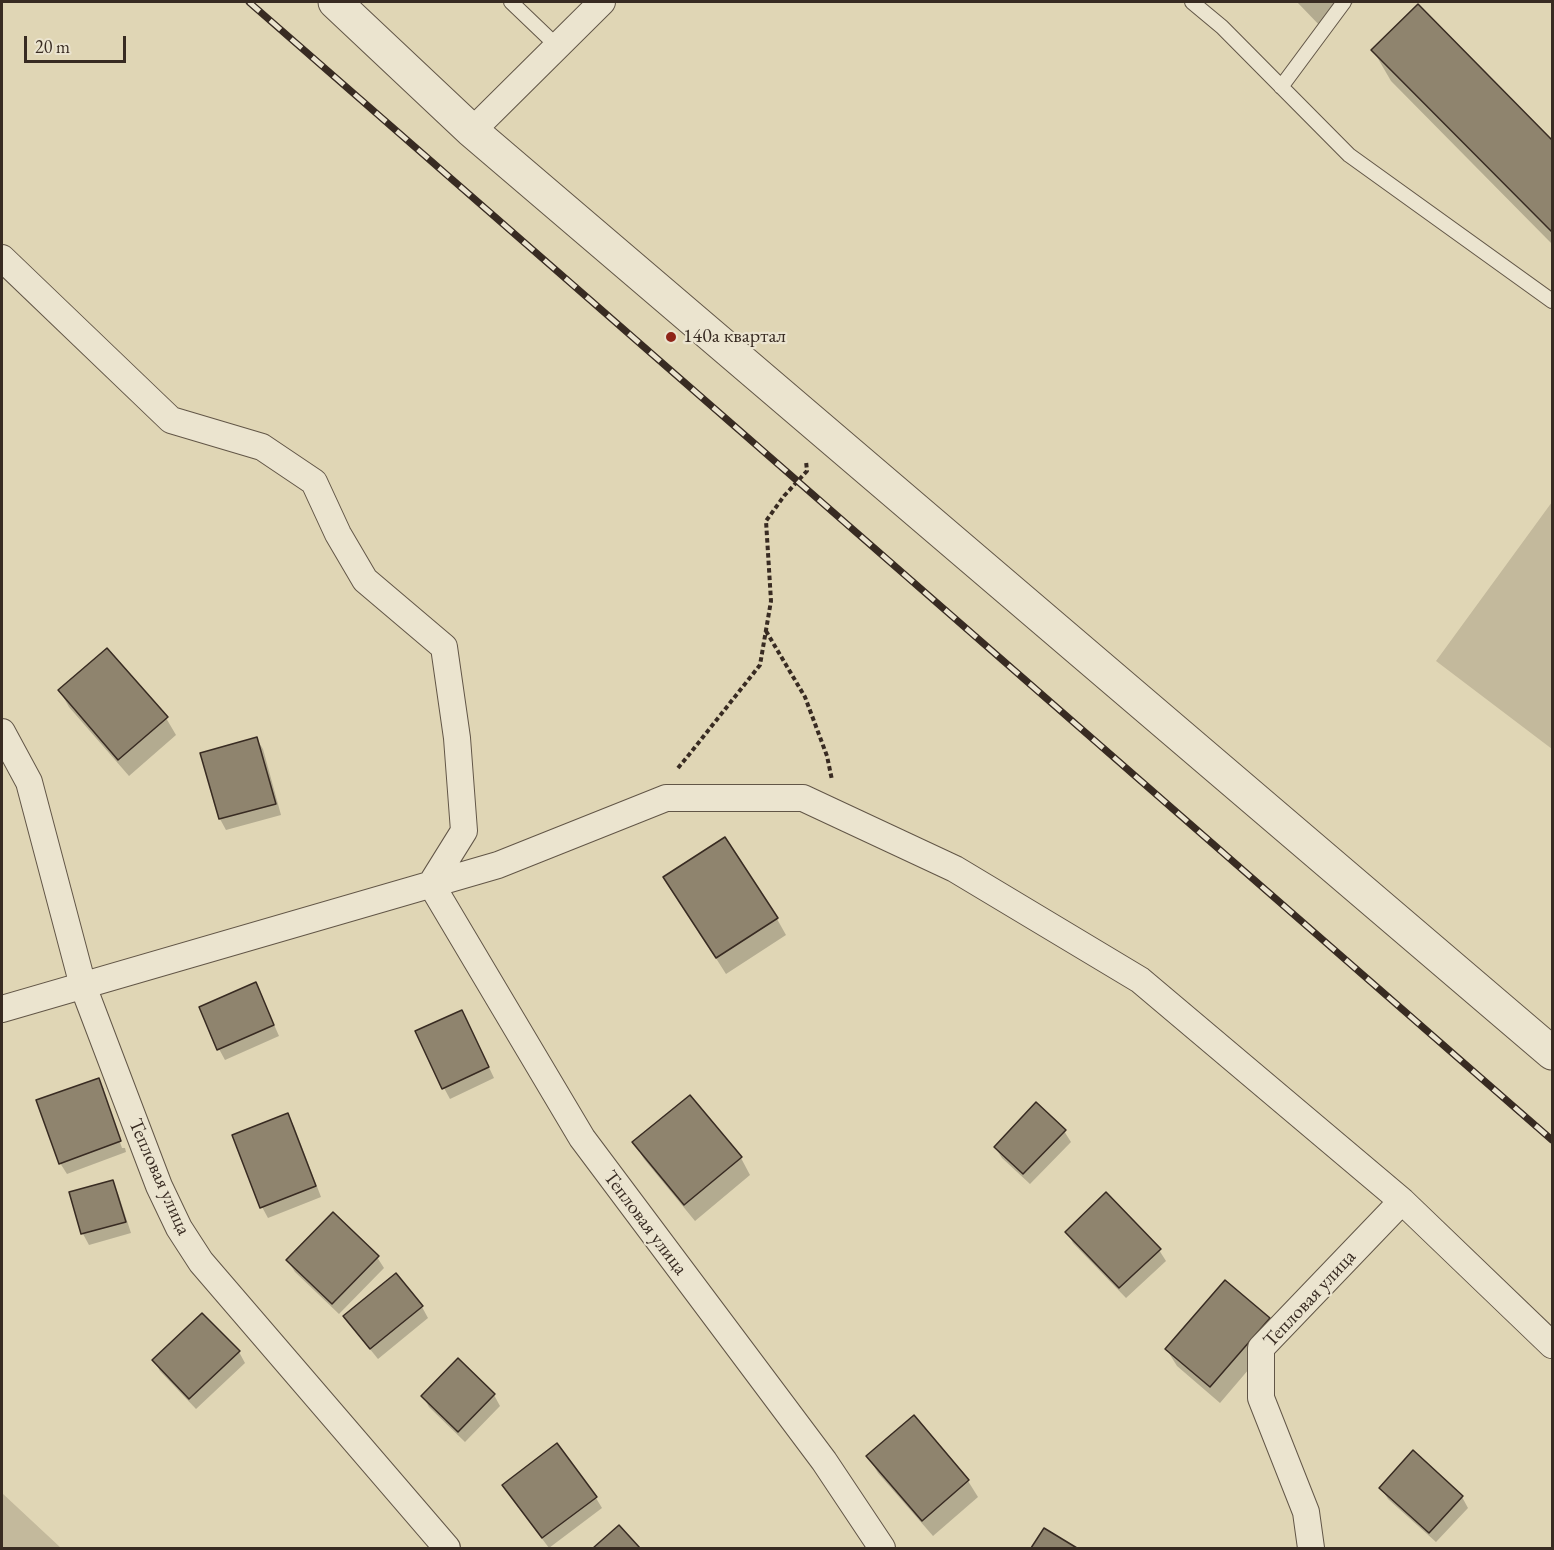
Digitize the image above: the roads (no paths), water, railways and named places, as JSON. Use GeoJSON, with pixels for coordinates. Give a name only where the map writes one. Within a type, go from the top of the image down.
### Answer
{"type":"FeatureCollection","features":[{"type":"Feature","properties":{"kind":"street"},"geometry":{"type":"LineString","coordinates":[[335,2],[472,131],[1552,1053]]}},
{"type":"Feature","properties":{"kind":"street"},"geometry":{"type":"LineString","coordinates":[[472,131],[602,2]]}},
{"type":"Feature","properties":{"kind":"street"},"geometry":{"type":"LineString","coordinates":[[2,258],[171,420],[262,447],[314,482],[338,534],[365,580],[444,647],[457,738],[464,831],[431,884]]}},
{"type":"Feature","properties":{"kind":"street","name":"Тепловая улица"},"geometry":{"type":"LineString","coordinates":[[2,732],[29,782],[83,986],[159,1186],[179,1228],[201,1262],[447,1548]]}},
{"type":"Feature","properties":{"kind":"street"},"geometry":{"type":"LineString","coordinates":[[2,1009],[498,865],[666,798],[803,798],[955,869],[1140,980],[1402,1201],[1552,1345]]}},
{"type":"Feature","properties":{"kind":"street","name":"Тепловая улица"},"geometry":{"type":"LineString","coordinates":[[431,884],[582,1138],[824,1461],[882,1548]]}},
{"type":"Feature","properties":{"kind":"street","name":"Тепловая улица"},"geometry":{"type":"LineString","coordinates":[[1311,1548],[1306,1512],[1261,1398],[1261,1348],[1402,1201]]}},
{"type":"Feature","properties":{"kind":"lane"},"geometry":{"type":"LineString","coordinates":[[511,2],[557,46]]}},
{"type":"Feature","properties":{"kind":"lane"},"geometry":{"type":"LineString","coordinates":[[1192,2],[1222,27],[1348,154],[1552,301]]}},
{"type":"Feature","properties":{"kind":"lane"},"geometry":{"type":"LineString","coordinates":[[1281,87],[1344,2]]}},
{"type":"Feature","properties":{"kind":"railway"},"geometry":{"type":"LineString","coordinates":[[249,2],[1552,1140]]}},
{"type":"Feature","properties":{"kind":"place","name":"140а квартал"},"geometry":{"type":"Point","coordinates":[671,337]}}]}
